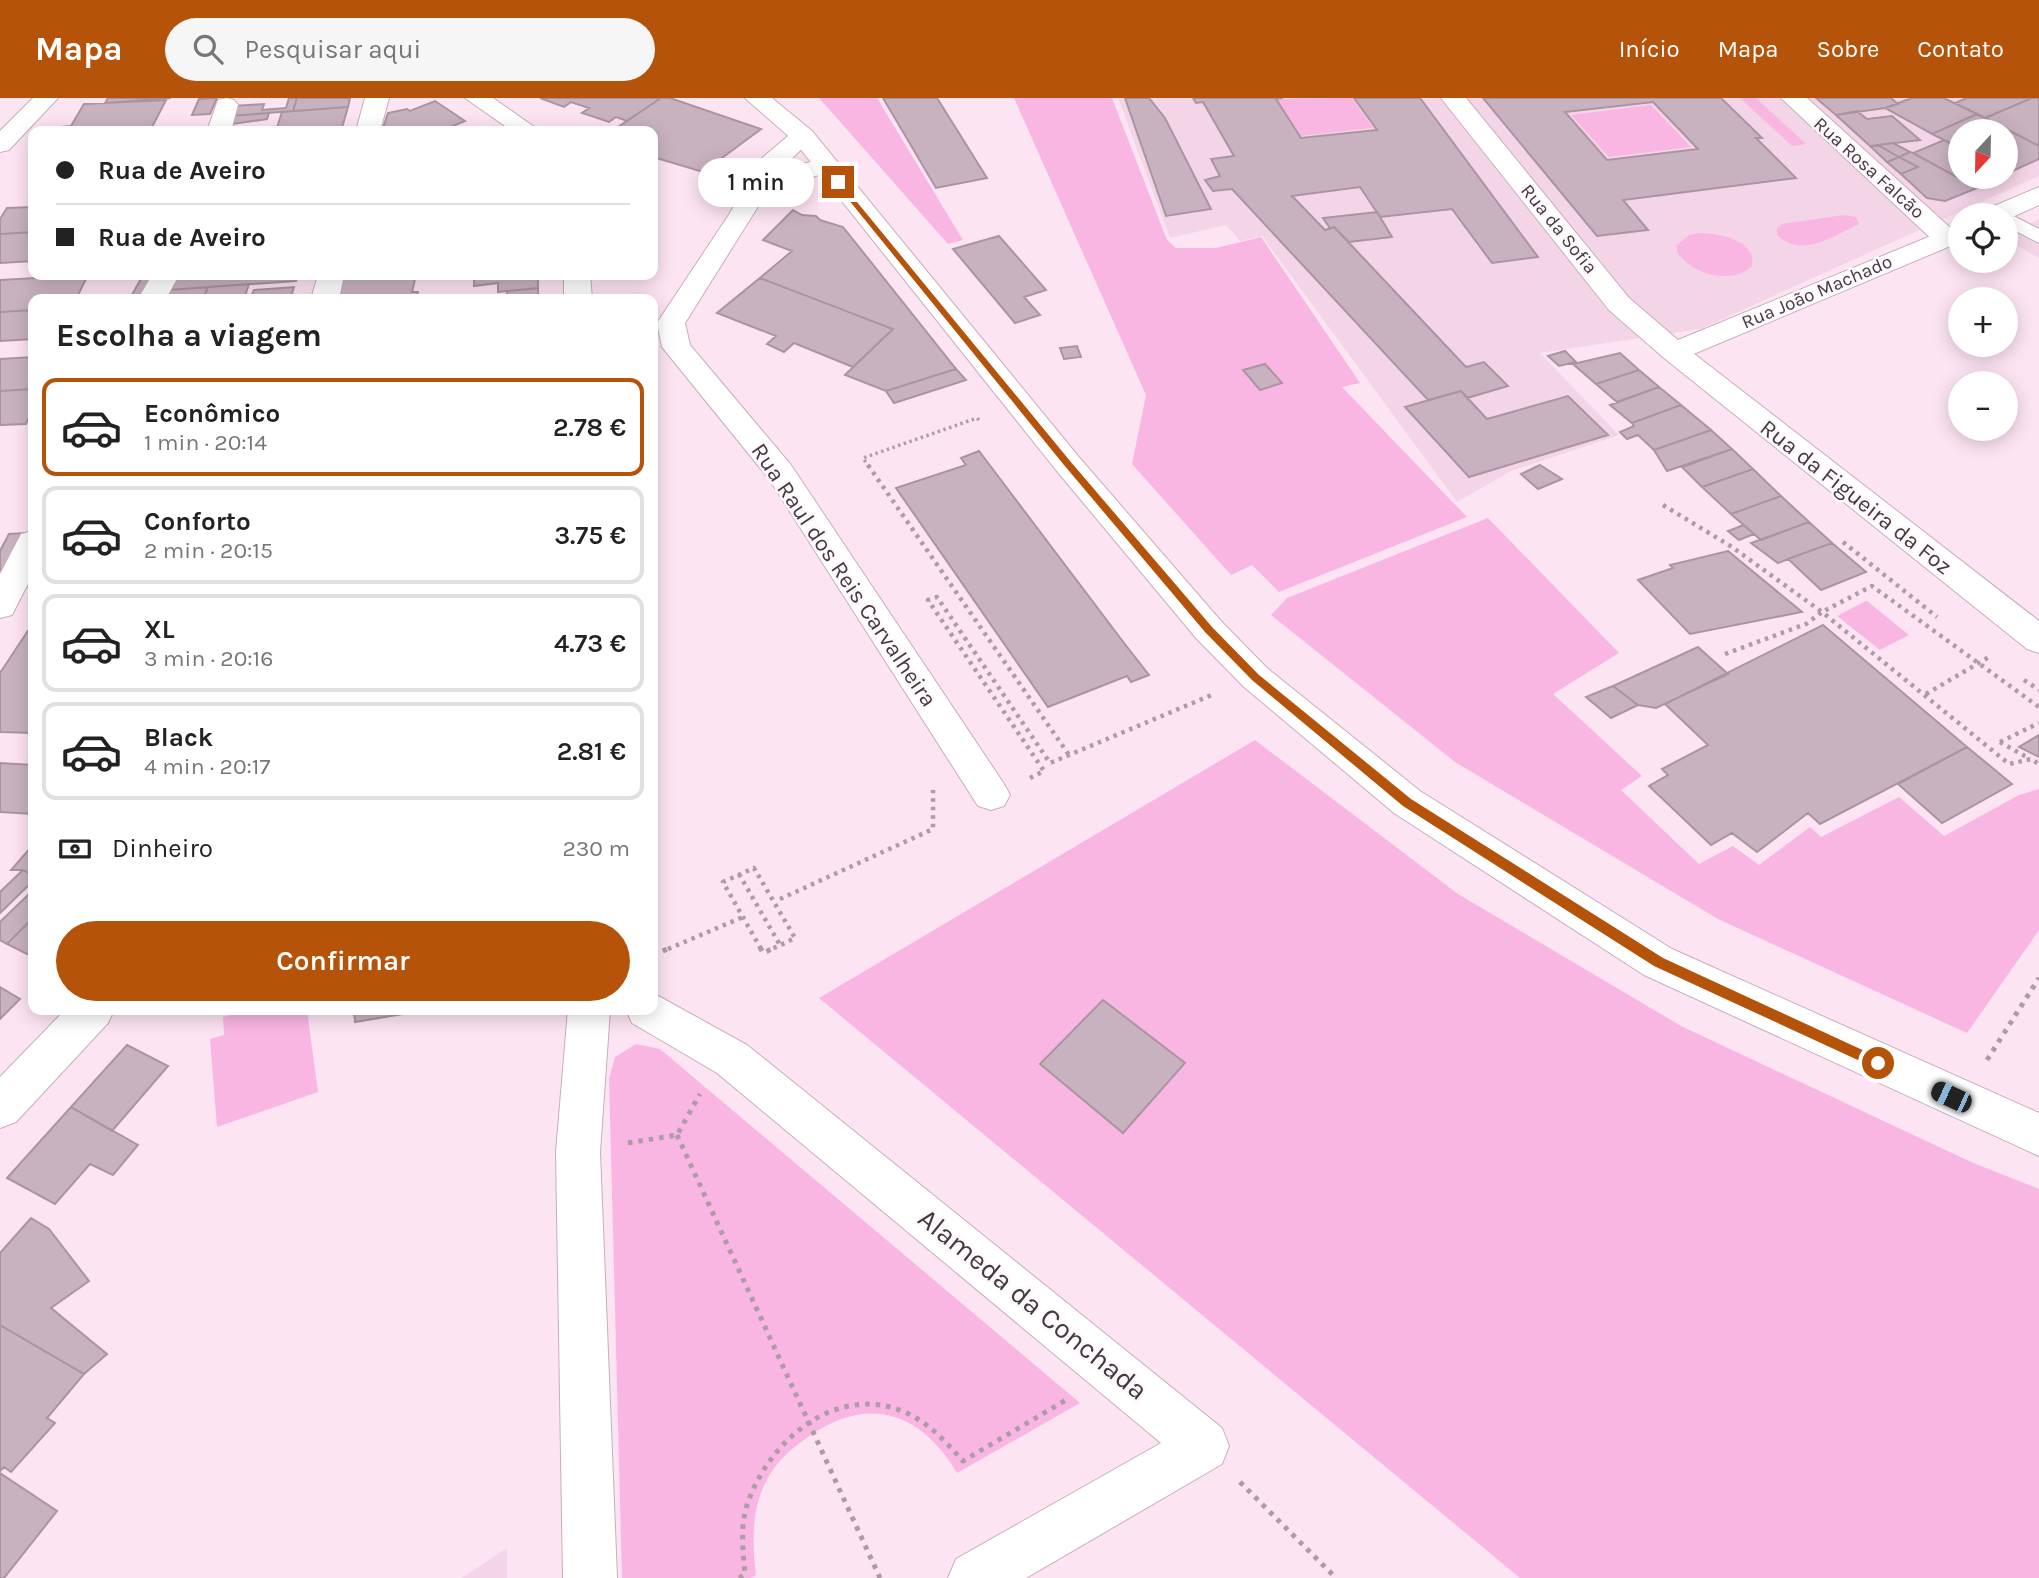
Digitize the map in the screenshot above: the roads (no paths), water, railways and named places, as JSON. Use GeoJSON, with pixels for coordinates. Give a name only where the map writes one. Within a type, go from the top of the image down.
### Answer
{"type":"FeatureCollection","features":[{"type":"Feature","properties":{"kind":"street"},"geometry":{"type":"LineString","coordinates":[[0,144],[46,98]]}},
{"type":"Feature","properties":{"kind":"street"},"geometry":{"type":"LineString","coordinates":[[369,126],[377,98]]}},
{"type":"Feature","properties":{"kind":"street"},"geometry":{"type":"LineString","coordinates":[[477,98],[520,126]]}},
{"type":"Feature","properties":{"kind":"street"},"geometry":{"type":"LineString","coordinates":[[757,98],[803,136]]}},
{"type":"Feature","properties":{"kind":"street"},"geometry":{"type":"LineString","coordinates":[[787,98],[803,136],[825,166],[1067,463],[1208,629],[1255,677],[1407,802],[1658,962],[2039,1135]]}},
{"type":"Feature","properties":{"kind":"street","name":"Rua da Sofia"},"geometry":{"type":"LineString","coordinates":[[1453,98],[1619,304],[1674,352]]}},
{"type":"Feature","properties":{"kind":"street","name":"Rua Rosa Falcão"},"geometry":{"type":"LineString","coordinates":[[1793,98],[1948,231]]}},
{"type":"Feature","properties":{"kind":"street"},"geometry":{"type":"LineString","coordinates":[[220,126],[226,105]]}},
{"type":"Feature","properties":{"kind":"street","name":"Rua Raul dos Reis Carvalheira"},"geometry":{"type":"LineString","coordinates":[[803,136],[771,163],[761,183],[671,323],[676,347],[780,472],[991,795]]}},
{"type":"Feature","properties":{"kind":"street"},"geometry":{"type":"LineString","coordinates":[[761,183],[825,166]]}},
{"type":"Feature","properties":{"kind":"street"},"geometry":{"type":"LineString","coordinates":[[2018,206],[2039,195]]}},
{"type":"Feature","properties":{"kind":"street","name":"Rua João Machado"},"geometry":{"type":"LineString","coordinates":[[1674,352],[1948,237]]}},
{"type":"Feature","properties":{"kind":"street","name":"Rua da Figueira da Foz"},"geometry":{"type":"LineString","coordinates":[[1674,352],[2039,640]]}},
{"type":"Feature","properties":{"kind":"street"},"geometry":{"type":"LineString","coordinates":[[13,599],[28,556]]}},
{"type":"Feature","properties":{"kind":"street"},"geometry":{"type":"LineString","coordinates":[[0,1107],[88,1015]]}},
{"type":"Feature","properties":{"kind":"street"},"geometry":{"type":"LineString","coordinates":[[589,1015],[578,1152],[590,1578]]}},
{"type":"Feature","properties":{"kind":"street","name":"Alameda da Conchada"},"geometry":{"type":"LineString","coordinates":[[656,1015],[732,1059],[1204,1446],[975,1578]]}},
{"type":"Feature","properties":{"kind":"lane"},"geometry":{"type":"LineString","coordinates":[[2018,226],[2039,237]]}}]}
